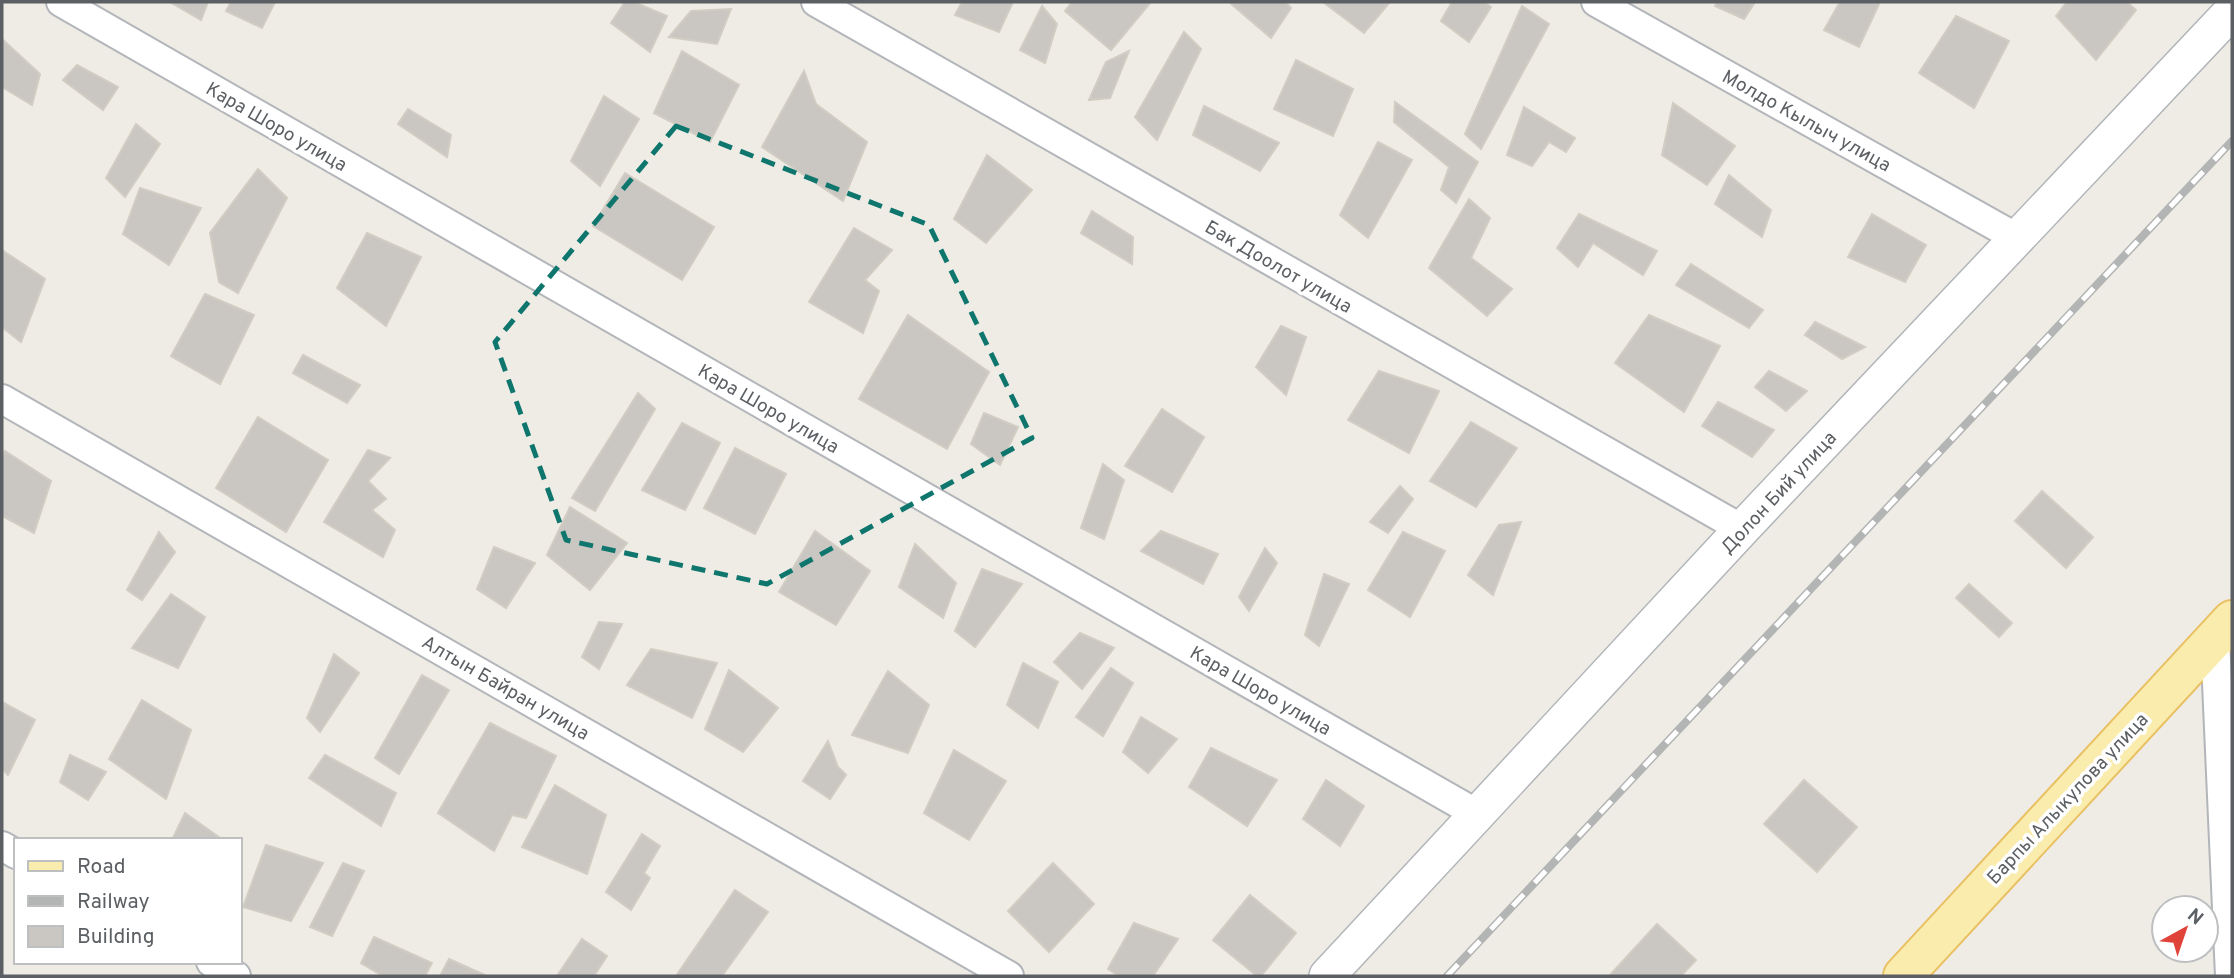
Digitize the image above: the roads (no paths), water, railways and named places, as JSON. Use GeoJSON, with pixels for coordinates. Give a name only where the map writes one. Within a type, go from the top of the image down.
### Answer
{"type":"FeatureCollection","features":[{"type":"Feature","properties":{"kind":"main road","name":"Барпы Алыкулова улица"},"geometry":{"type":"LineString","coordinates":[[1903,976],[2224,629]]}},
{"type":"Feature","properties":{"kind":"street","name":"Кара Шоро улица"},"geometry":{"type":"LineString","coordinates":[[61,2],[1477,814]]}},
{"type":"Feature","properties":{"kind":"street","name":"Бак Доолот улица"},"geometry":{"type":"LineString","coordinates":[[816,2],[1742,529]]}},
{"type":"Feature","properties":{"kind":"street","name":"Молдо Кылыч улица"},"geometry":{"type":"LineString","coordinates":[[1596,2],[2017,238]]}},
{"type":"Feature","properties":{"kind":"street","name":"Долон Бий улица"},"geometry":{"type":"LineString","coordinates":[[1327,976],[1742,529],[2232,11]]}},
{"type":"Feature","properties":{"kind":"street","name":"Алтын Байран улица"},"geometry":{"type":"LineString","coordinates":[[2,399],[1009,976]]}},
{"type":"Feature","properties":{"kind":"street"},"geometry":{"type":"LineString","coordinates":[[2224,629],[2230,976]]}},
{"type":"Feature","properties":{"kind":"street"},"geometry":{"type":"LineString","coordinates":[[215,964],[236,976]]}},
{"type":"Feature","properties":{"kind":"railway"},"geometry":{"type":"LineString","coordinates":[[1447,976],[2232,141]]}}]}
